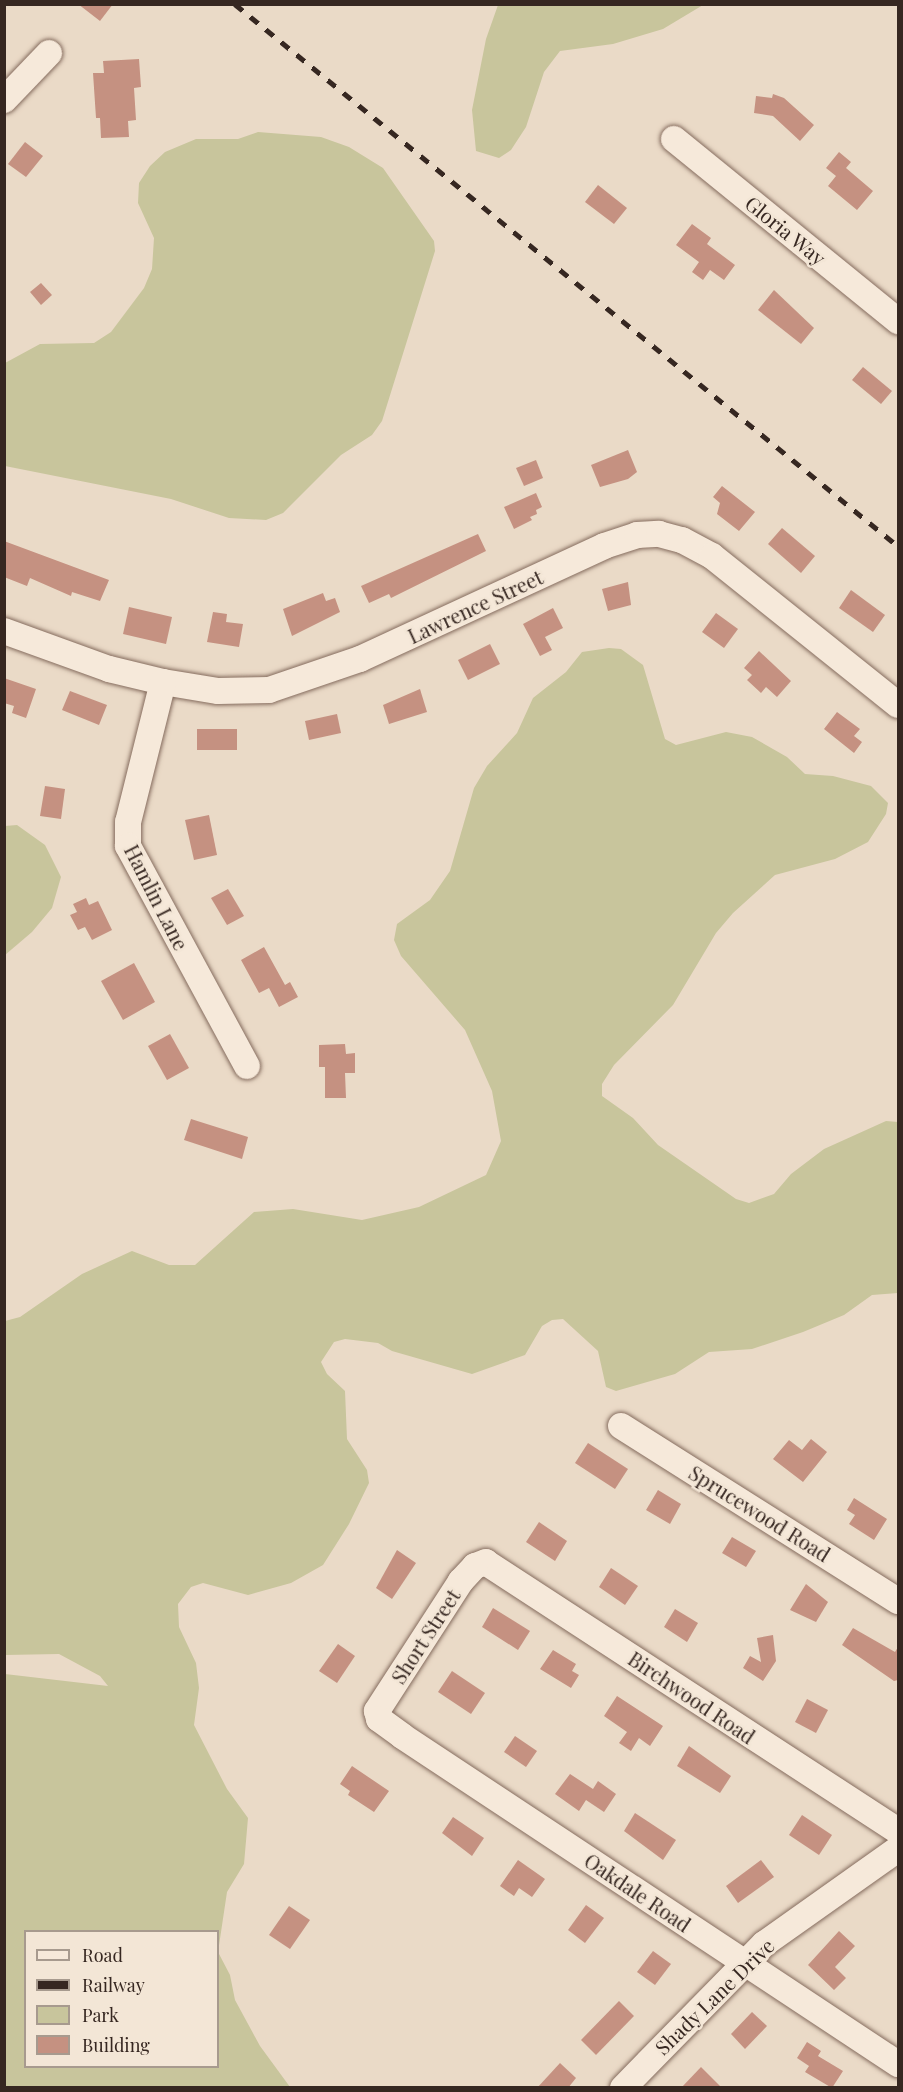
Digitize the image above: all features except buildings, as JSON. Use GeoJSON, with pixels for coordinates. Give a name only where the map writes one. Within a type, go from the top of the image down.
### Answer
{"type":"FeatureCollection","features":[{"type":"Feature","properties":{"kind":"street"},"geometry":{"type":"LineString","coordinates":[[4,100],[49,53]]}},
{"type":"Feature","properties":{"kind":"street","name":"Gloria Way"},"geometry":{"type":"LineString","coordinates":[[674,139],[898,321]]}},
{"type":"Feature","properties":{"kind":"street","name":"Lawrence Street"},"geometry":{"type":"LineString","coordinates":[[4,631],[109,669],[163,682],[236,692],[268,690],[300,682],[360,658],[604,546],[637,535],[659,534],[688,542],[712,556],[898,705]]}},
{"type":"Feature","properties":{"kind":"street","name":"Hamlin Lane"},"geometry":{"type":"LineString","coordinates":[[163,682],[128,822],[128,846],[247,1066]]}},
{"type":"Feature","properties":{"kind":"street","name":"Sprucewood Road"},"geometry":{"type":"LineString","coordinates":[[621,1426],[898,1601]]}},
{"type":"Feature","properties":{"kind":"street","name":"Short Street"},"geometry":{"type":"LineString","coordinates":[[379,1719],[380,1704],[461,1581],[475,1566],[486,1562]]}},
{"type":"Feature","properties":{"kind":"street","name":"Birchwood Road"},"geometry":{"type":"LineString","coordinates":[[486,1562],[898,1831]]}},
{"type":"Feature","properties":{"kind":"street","name":"Oakdale Road"},"geometry":{"type":"LineString","coordinates":[[379,1719],[898,2064]]}},
{"type":"Feature","properties":{"kind":"street","name":"Shady Lane Drive"},"geometry":{"type":"LineString","coordinates":[[623,2088],[743,1962],[898,1849]]}},
{"type":"Feature","properties":{"kind":"green space"},"geometry":{"type":"Polygon","coordinates":[[[498,4],[703,5],[663,29],[613,44],[560,51],[544,72],[526,127],[511,150],[499,158],[476,151],[472,110],[486,39],[498,4]]]}},
{"type":"Feature","properties":{"kind":"green space"},"geometry":{"type":"Polygon","coordinates":[[[258,132],[321,137],[349,147],[383,168],[434,241],[435,251],[382,421],[372,435],[341,455],[283,513],[266,520],[229,518],[171,499],[5,466],[5,363],[40,344],[94,343],[111,332],[144,288],[152,269],[154,238],[138,203],[139,183],[150,166],[165,152],[196,139],[238,139],[258,132]]]}},
{"type":"Feature","properties":{"kind":"green space"},"geometry":{"type":"Polygon","coordinates":[[[609,648],[621,649],[643,665],[665,739],[676,745],[726,732],[752,737],[787,757],[805,774],[833,776],[871,786],[888,803],[886,814],[868,842],[835,859],[775,875],[733,913],[716,933],[673,1005],[614,1065],[602,1084],[602,1096],[633,1118],[658,1145],[736,1199],[749,1203],[774,1194],[791,1174],[824,1149],[886,1121],[898,1122],[898,1293],[872,1295],[844,1315],[803,1332],[752,1349],[709,1352],[675,1374],[616,1391],[606,1387],[598,1351],[563,1319],[552,1320],[542,1326],[525,1355],[472,1374],[392,1351],[378,1343],[345,1339],[334,1342],[321,1362],[327,1374],[345,1391],[347,1439],[367,1470],[369,1483],[349,1524],[323,1565],[291,1583],[248,1595],[203,1583],[191,1587],[178,1604],[179,1627],[196,1663],[199,1688],[194,1725],[227,1789],[248,1818],[244,1864],[227,1892],[219,1945],[219,1930],[24,1930],[24,2068],[219,2068],[219,1954],[230,1975],[235,2000],[260,2046],[290,2087],[5,2087],[5,1674],[108,1686],[100,1676],[59,1654],[5,1655],[5,1321],[20,1317],[82,1274],[132,1251],[169,1265],[195,1265],[254,1212],[293,1209],[362,1220],[419,1207],[486,1175],[501,1141],[492,1091],[465,1030],[401,956],[394,940],[397,924],[430,900],[450,871],[474,788],[487,766],[517,733],[533,698],[566,672],[582,652],[609,648]]]}},
{"type":"Feature","properties":{"kind":"green space"},"geometry":{"type":"Polygon","coordinates":[[[17,825],[45,845],[61,877],[52,908],[32,932],[5,955],[5,826],[17,825]]]}},
{"type":"Feature","properties":{"kind":"railway"},"geometry":{"type":"LineString","coordinates":[[235,4],[898,546]]}}]}
